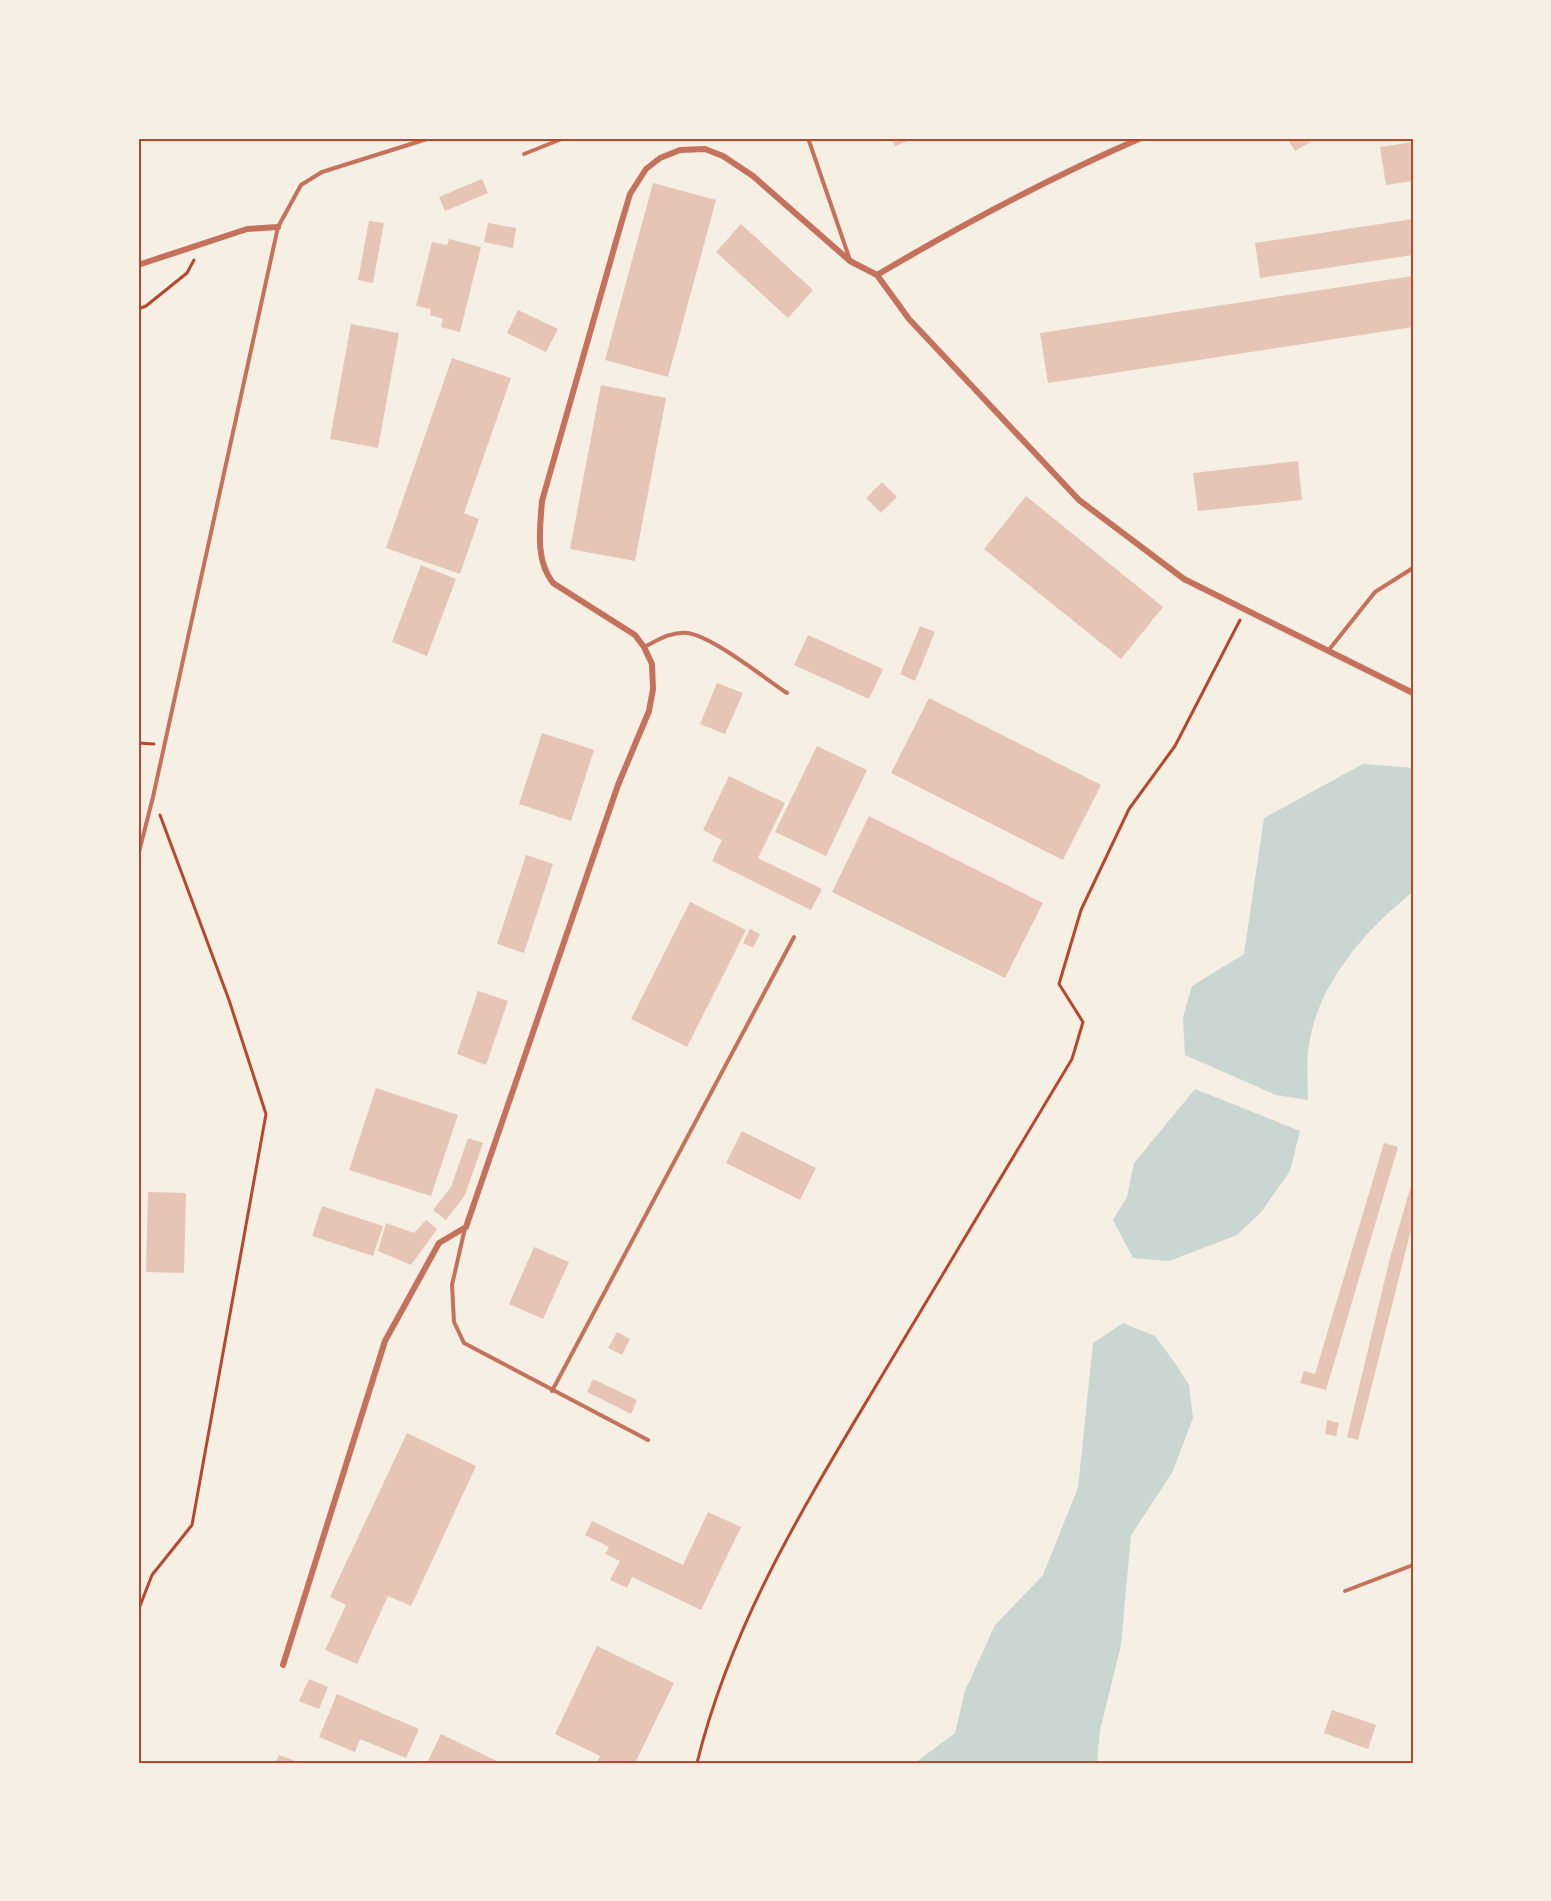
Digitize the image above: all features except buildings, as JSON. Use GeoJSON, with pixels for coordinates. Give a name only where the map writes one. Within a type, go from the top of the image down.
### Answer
{"type":"FeatureCollection","features":[{"type":"Feature","properties":{"kind":"street"},"geometry":{"type":"LineString","coordinates":[[877,275],[968,221],[1065,171],[1141,138]]}},
{"type":"Feature","properties":{"kind":"street"},"geometry":{"type":"LineString","coordinates":[[283,1665],[385,1341],[439,1243],[466,1227],[618,785],[649,711],[653,689],[652,664],[644,647],[635,635],[553,583],[546,574],[539,545],[542,501],[630,194],[646,169],[660,158],[680,150],[705,150],[723,156],[753,176],[850,261],[877,275],[909,319],[1079,500],[1184,579],[1413,693]]}},
{"type":"Feature","properties":{"kind":"street"},"geometry":{"type":"LineString","coordinates":[[138,265],[247,229],[278,227]]}},
{"type":"Feature","properties":{"kind":"lane"},"geometry":{"type":"LineString","coordinates":[[138,856],[165,744],[278,227],[301,186],[322,172],[430,138]]}},
{"type":"Feature","properties":{"kind":"lane"},"geometry":{"type":"LineString","coordinates":[[524,154],[564,138]]}},
{"type":"Feature","properties":{"kind":"lane"},"geometry":{"type":"LineString","coordinates":[[808,138],[850,261]]}},
{"type":"Feature","properties":{"kind":"lane"},"geometry":{"type":"LineString","coordinates":[[1327,651],[1375,592],[1413,568]]}},
{"type":"Feature","properties":{"kind":"lane"},"geometry":{"type":"LineString","coordinates":[[644,647],[669,634],[687,633],[705,640],[787,693]]}},
{"type":"Feature","properties":{"kind":"lane"},"geometry":{"type":"LineString","coordinates":[[552,1390],[794,937]]}},
{"type":"Feature","properties":{"kind":"lane"},"geometry":{"type":"LineString","coordinates":[[466,1227],[452,1285],[454,1322],[464,1343],[648,1440]]}},
{"type":"Feature","properties":{"kind":"lane"},"geometry":{"type":"LineString","coordinates":[[1345,1591],[1413,1565]]}},
{"type":"Feature","properties":{"kind":"path"},"geometry":{"type":"LineString","coordinates":[[138,309],[146,306],[187,273],[202,243]]}},
{"type":"Feature","properties":{"kind":"path"},"geometry":{"type":"LineString","coordinates":[[697,1763],[706,1725],[738,1635],[792,1527],[1072,1059],[1083,1022],[1059,984],[1081,910],[1128,809],[1175,746],[1245,610]]}},
{"type":"Feature","properties":{"kind":"path"},"geometry":{"type":"LineString","coordinates":[[138,743],[165,744]]}},
{"type":"Feature","properties":{"kind":"path"},"geometry":{"type":"LineString","coordinates":[[138,1611],[152,1575],[192,1525],[266,1114],[229,1000],[153,797]]}},
{"type":"Feature","properties":{"kind":"shaded area"},"geometry":{"type":"Polygon","coordinates":[[[1363,764],[1413,768],[1413,892],[1362,940],[1333,979],[1322,1000],[1309,1045],[1308,1100],[1276,1095],[1185,1055],[1183,1017],[1192,986],[1244,954],[1264,818],[1363,764]]]}},
{"type":"Feature","properties":{"kind":"shaded area"},"geometry":{"type":"Polygon","coordinates":[[[1195,1089],[1300,1131],[1290,1171],[1262,1211],[1237,1235],[1169,1261],[1133,1258],[1113,1220],[1127,1197],[1134,1163],[1195,1089]]]}},
{"type":"Feature","properties":{"kind":"shaded area"},"geometry":{"type":"Polygon","coordinates":[[[1123,1323],[1155,1336],[1189,1385],[1193,1418],[1173,1471],[1131,1535],[1121,1645],[1100,1730],[1097,1763],[915,1763],[955,1733],[965,1691],[995,1625],[1043,1575],[1078,1488],[1093,1343],[1123,1323]]]}}]}
